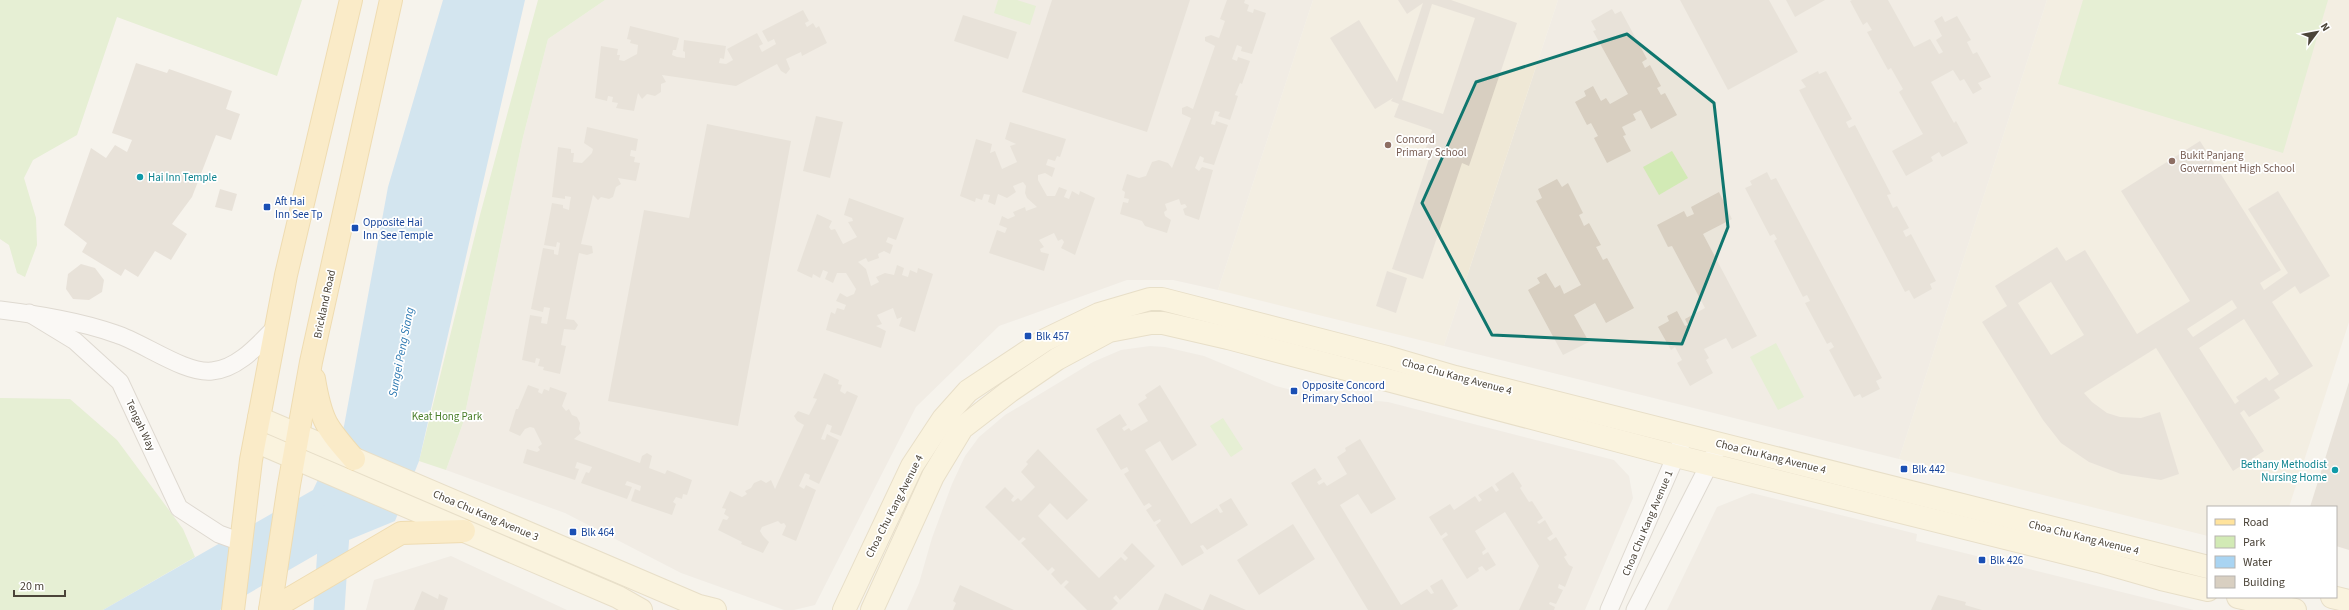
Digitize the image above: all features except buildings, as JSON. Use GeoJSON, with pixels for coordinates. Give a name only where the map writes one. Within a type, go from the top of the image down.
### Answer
{"type":"FeatureCollection","features":[{"type":"Feature","properties":{"kind":"main road"},"geometry":{"type":"LineString","coordinates":[[233,610],[254,441],[276,327],[328,90],[351,0]]}},
{"type":"Feature","properties":{"kind":"main road","name":"Brickland Road"},"geometry":{"type":"LineString","coordinates":[[270,610],[286,503],[311,362],[391,0]]}},
{"type":"Feature","properties":{"kind":"main road"},"geometry":{"type":"LineString","coordinates":[[311,362],[319,410],[330,442],[354,459]]}},
{"type":"Feature","properties":{"kind":"main road"},"geometry":{"type":"LineString","coordinates":[[270,610],[348,562],[401,533],[464,531]]}},
{"type":"Feature","properties":{"kind":"street","name":"Choa Chu Kang Avenue 4"},"geometry":{"type":"LineString","coordinates":[[846,605],[912,466],[943,419],[968,391],[1045,340],[1099,314],[1150,299],[1168,301],[1387,357],[1455,378],[1720,443],[2095,540],[2207,567]]}},
{"type":"Feature","properties":{"kind":"street","name":"Tengah Way"},"geometry":{"type":"LineString","coordinates":[[0,310],[83,323],[118,334],[151,348],[179,363],[206,371],[213,371],[227,367],[241,359],[276,327]]}},
{"type":"Feature","properties":{"kind":"street","name":"Tengah Way"},"geometry":{"type":"LineString","coordinates":[[30,314],[75,341],[120,382],[179,508],[240,547]]}},
{"type":"Feature","properties":{"kind":"street","name":"Choa Chu Kang Avenue 4"},"geometry":{"type":"LineString","coordinates":[[872,609],[933,476],[962,428],[1010,391],[1057,359],[1109,331],[1151,323],[1163,323],[1228,338],[1676,456],[1710,463],[2207,590]]}},
{"type":"Feature","properties":{"kind":"street"},"geometry":{"type":"LineString","coordinates":[[259,418],[298,435],[330,442]]}},
{"type":"Feature","properties":{"kind":"street","name":"Choa Chu Kang Avenue 1"},"geometry":{"type":"LineString","coordinates":[[1609,610],[1685,435]]}},
{"type":"Feature","properties":{"kind":"street"},"geometry":{"type":"LineString","coordinates":[[254,441],[618,597],[641,610]]}},
{"type":"Feature","properties":{"kind":"street"},"geometry":{"type":"LineString","coordinates":[[1635,610],[1720,443]]}},
{"type":"Feature","properties":{"kind":"street","name":"Choa Chu Kang Avenue 3"},"geometry":{"type":"LineString","coordinates":[[354,459],[692,603],[715,610]]}},
{"type":"Feature","properties":{"kind":"street"},"geometry":{"type":"LineString","coordinates":[[2242,598],[2294,610]]}},
{"type":"Feature","properties":{"kind":"street"},"geometry":{"type":"LineString","coordinates":[[2336,598],[2349,601]]}},
{"type":"Feature","properties":{"kind":"street"},"geometry":{"type":"LineString","coordinates":[[826,610],[846,605]]}},
{"type":"Feature","properties":{"kind":"highlighted area"},"geometry":{"type":"Polygon","coordinates":[[[1627,34],[1714,103],[1728,227],[1682,344],[1492,335],[1422,203],[1476,82],[1627,34]]]}},
{"type":"Feature","properties":{"kind":"shaded area"},"geometry":{"type":"Polygon","coordinates":[[[605,0],[1313,0],[1218,290],[1173,280],[1127,280],[999,326],[916,407],[815,605],[794,610],[784,610],[681,573],[565,513],[446,470],[463,423],[523,137],[548,39],[605,0]]]}},
{"type":"Feature","properties":{"kind":"shaded area","name":"Concord Primary School"},"geometry":{"type":"Polygon","coordinates":[[[1313,0],[1558,0],[1444,346],[1218,290],[1313,0]]]}},
{"type":"Feature","properties":{"kind":"shaded area"},"geometry":{"type":"Polygon","coordinates":[[[1558,0],[2047,0],[1899,459],[1444,346],[1558,0]]]}},
{"type":"Feature","properties":{"kind":"shaded area","name":"Bukit Panjang Government High School"},"geometry":{"type":"Polygon","coordinates":[[[2047,0],[2349,0],[2349,322],[2289,506],[2207,506],[2207,536],[1899,459],[2047,0]]]}},
{"type":"Feature","properties":{"kind":"shaded area"},"geometry":{"type":"Polygon","coordinates":[[[1150,346],[1165,347],[1204,356],[1276,386],[1311,395],[1388,402],[1614,460],[1629,476],[1633,498],[1585,610],[907,610],[919,583],[932,538],[952,484],[965,456],[979,437],[1005,415],[1093,362],[1121,350],[1150,346]]]}},
{"type":"Feature","properties":{"kind":"shaded area"},"geometry":{"type":"Polygon","coordinates":[[[1752,493],[1917,534],[1916,541],[2194,610],[1667,610],[1717,507],[1752,493]]]}},
{"type":"Feature","properties":{"kind":"shaded area"},"geometry":{"type":"Polygon","coordinates":[[[451,556],[567,610],[366,610],[374,580],[451,556]]]}},
{"type":"Feature","properties":{"kind":"green space"},"geometry":{"type":"Polygon","coordinates":[[[0,0],[302,0],[277,76],[117,17],[77,135],[33,160],[24,178],[36,218],[37,245],[25,277],[17,273],[9,245],[0,239],[0,0]]]}},
{"type":"Feature","properties":{"kind":"green space","name":"Keat Hong Park"},"geometry":{"type":"Polygon","coordinates":[[[538,0],[605,0],[548,39],[523,137],[463,423],[446,470],[419,461],[480,215],[538,0]]]}},
{"type":"Feature","properties":{"kind":"green space"},"geometry":{"type":"Polygon","coordinates":[[[998,0],[1017,0],[1036,6],[1030,25],[994,13],[998,0]]]}},
{"type":"Feature","properties":{"kind":"green space"},"geometry":{"type":"Polygon","coordinates":[[[2083,0],[2328,0],[2283,153],[2058,84],[2083,0]]]}},
{"type":"Feature","properties":{"kind":"green space"},"geometry":{"type":"Polygon","coordinates":[[[1672,151],[1688,178],[1659,195],[1643,167],[1672,151]]]}},
{"type":"Feature","properties":{"kind":"green space"},"geometry":{"type":"Polygon","coordinates":[[[1776,343],[1804,397],[1778,410],[1750,357],[1776,343]]]}},
{"type":"Feature","properties":{"kind":"green space"},"geometry":{"type":"Polygon","coordinates":[[[0,398],[70,399],[117,440],[183,529],[195,557],[103,610],[0,610],[0,398]]]}},
{"type":"Feature","properties":{"kind":"green space"},"geometry":{"type":"Polygon","coordinates":[[[1223,418],[1243,449],[1231,457],[1210,426],[1223,418]]]}},
{"type":"Feature","properties":{"kind":"water","name":"Sungei Peng Siang"},"geometry":{"type":"Polygon","coordinates":[[[443,0],[525,0],[419,461],[395,521],[322,551],[220,610],[103,610],[313,490],[344,426],[388,187],[443,0]]]}},
{"type":"Feature","properties":{"kind":"waterway"},"geometry":{"type":"LineString","coordinates":[[329,610],[335,517]]}},
{"type":"Feature","properties":{"kind":"place","name":"Concord Primary School"},"geometry":{"type":"Point","coordinates":[1388,145]}},
{"type":"Feature","properties":{"kind":"place","name":"Bukit Panjang Government High School"},"geometry":{"type":"Point","coordinates":[2172,161]}},
{"type":"Feature","properties":{"kind":"place","name":"Hai Inn Temple"},"geometry":{"type":"Point","coordinates":[140,177]}},
{"type":"Feature","properties":{"kind":"place","name":"Aft Hai Inn See Tp"},"geometry":{"type":"Point","coordinates":[267,207]}},
{"type":"Feature","properties":{"kind":"place","name":"Opposite Hai Inn See Temple"},"geometry":{"type":"Point","coordinates":[355,228]}},
{"type":"Feature","properties":{"kind":"place","name":"Blk 457"},"geometry":{"type":"Point","coordinates":[1028,336]}},
{"type":"Feature","properties":{"kind":"place","name":"Opposite Concord Primary School"},"geometry":{"type":"Point","coordinates":[1294,391]}},
{"type":"Feature","properties":{"kind":"place","name":"Blk 442"},"geometry":{"type":"Point","coordinates":[1904,469]}},
{"type":"Feature","properties":{"kind":"place","name":"Bethany Methodist Nursing Home"},"geometry":{"type":"Point","coordinates":[2335,470]}},
{"type":"Feature","properties":{"kind":"place","name":"Blk 464"},"geometry":{"type":"Point","coordinates":[573,532]}},
{"type":"Feature","properties":{"kind":"place","name":"Blk 426"},"geometry":{"type":"Point","coordinates":[1982,560]}}]}
